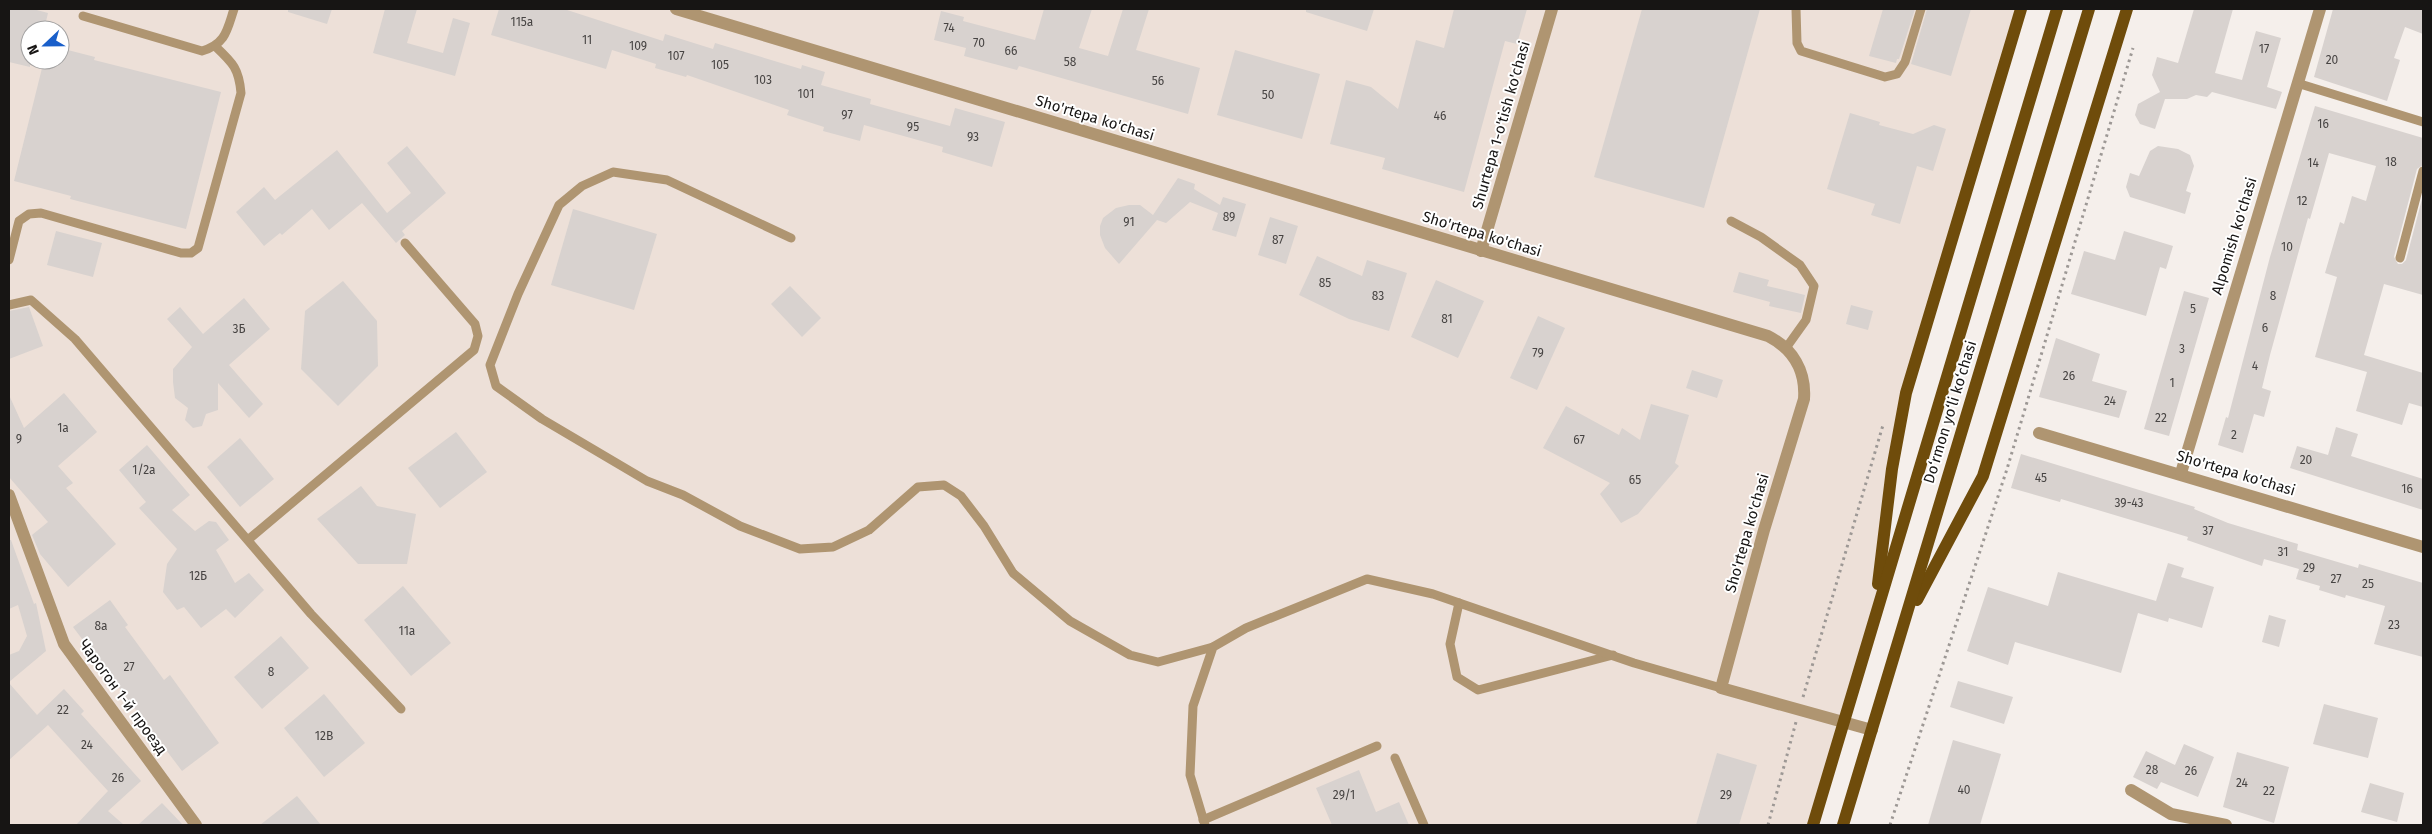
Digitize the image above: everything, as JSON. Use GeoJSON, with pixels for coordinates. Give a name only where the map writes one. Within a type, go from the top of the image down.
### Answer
{"type":"FeatureCollection","features":[{"type":"Feature","properties":{"kind":"main road"},"geometry":{"type":"LineString","coordinates":[[1874,619],[1892,470],[1906,393],[2021,9]]}},
{"type":"Feature","properties":{"kind":"main road","name":"Do‘rmon yo‘li ko‘chasi"},"geometry":{"type":"LineString","coordinates":[[1813,825],[2057,9]]}},
{"type":"Feature","properties":{"kind":"main road","name":"Do‘rmon yo‘li ko‘chasi"},"geometry":{"type":"LineString","coordinates":[[1843,825],[2089,9]]}},
{"type":"Feature","properties":{"kind":"main road"},"geometry":{"type":"LineString","coordinates":[[1903,627],[1982,476],[2127,9]]}},
{"type":"Feature","properties":{"kind":"street","name":"Sho'rtepa ko'chasi"},"geometry":{"type":"LineString","coordinates":[[676,9],[1768,336],[1786,348],[1793,356],[1802,372],[1804,399],[1764,530],[1721,688]]}},
{"type":"Feature","properties":{"kind":"street","name":"Shurtepa 1-o'tish ko'chasi"},"geometry":{"type":"LineString","coordinates":[[1481,251],[1552,9]]}},
{"type":"Feature","properties":{"kind":"street","name":"Alpomish ko'chasi"},"geometry":{"type":"LineString","coordinates":[[2181,474],[2320,9]]}},
{"type":"Feature","properties":{"kind":"street","name":"Sho'rtepa ko'chasi"},"geometry":{"type":"LineString","coordinates":[[2039,433],[2423,547]]}},
{"type":"Feature","properties":{"kind":"street","name":"Чарогон 1-й проезд"},"geometry":{"type":"LineString","coordinates":[[9,495],[64,644],[196,825]]}},
{"type":"Feature","properties":{"kind":"street"},"geometry":{"type":"LineString","coordinates":[[1721,688],[1872,730]]}},
{"type":"Feature","properties":{"kind":"street"},"geometry":{"type":"LineString","coordinates":[[2131,790],[2171,814],[2226,825]]}},
{"type":"Feature","properties":{"kind":"lane"},"geometry":{"type":"LineString","coordinates":[[83,16],[202,51],[216,47],[225,36],[234,9]]}},
{"type":"Feature","properties":{"kind":"lane"},"geometry":{"type":"LineString","coordinates":[[1796,9],[1797,43],[1801,51],[1885,77],[1897,74],[1905,62],[1921,9]]}},
{"type":"Feature","properties":{"kind":"lane"},"geometry":{"type":"LineString","coordinates":[[9,260],[18,221],[29,214],[41,214],[181,254],[190,253],[198,248],[242,93],[240,78],[234,63],[216,47]]}},
{"type":"Feature","properties":{"kind":"lane"},"geometry":{"type":"LineString","coordinates":[[2297,83],[2423,122]]}},
{"type":"Feature","properties":{"kind":"lane"},"geometry":{"type":"LineString","coordinates":[[2400,258],[2423,171]]}},
{"type":"Feature","properties":{"kind":"lane"},"geometry":{"type":"LineString","coordinates":[[791,238],[667,180],[614,172],[582,186],[560,205],[518,294],[490,365],[496,386],[542,419],[647,481],[683,495],[740,526],[800,549],[833,547],[869,530],[918,487],[944,485],[961,496],[984,526],[1013,573],[1070,621],[1130,655],[1158,662],[1213,647],[1246,628],[1367,579],[1407,587],[1459,603],[1614,654],[1634,663],[1721,688]]}},
{"type":"Feature","properties":{"kind":"lane"},"geometry":{"type":"LineString","coordinates":[[1731,220],[1761,237],[1800,265],[1814,286],[1806,320],[1786,348]]}},
{"type":"Feature","properties":{"kind":"lane"},"geometry":{"type":"LineString","coordinates":[[249,539],[474,350],[478,336],[475,324],[404,244]]}},
{"type":"Feature","properties":{"kind":"lane"},"geometry":{"type":"LineString","coordinates":[[9,305],[31,300],[75,339],[312,614],[401,709]]}},
{"type":"Feature","properties":{"kind":"lane"},"geometry":{"type":"LineString","coordinates":[[1459,603],[1450,644],[1457,677],[1478,690],[1614,654]]}},
{"type":"Feature","properties":{"kind":"lane"},"geometry":{"type":"LineString","coordinates":[[1213,647],[1194,706],[1190,775],[1204,823],[1378,746]]}},
{"type":"Feature","properties":{"kind":"lane"},"geometry":{"type":"LineString","coordinates":[[1395,758],[1424,825]]}},
{"type":"Feature","properties":{"kind":"path"},"geometry":{"type":"LineString","coordinates":[[1890,825],[2007,469],[2133,46]]}},
{"type":"Feature","properties":{"kind":"shaded area"},"geometry":{"type":"Polygon","coordinates":[[[9,9],[2021,9],[1906,393],[1874,619],[1813,825],[9,825],[9,9]]]}},
{"type":"Feature","properties":{"kind":"building"},"geometry":{"type":"Polygon","coordinates":[[[9,9],[33,9],[48,13],[46,20],[20,20],[20,65],[9,62],[9,9]]]}},
{"type":"Feature","properties":{"kind":"building"},"geometry":{"type":"Polygon","coordinates":[[[288,9],[332,9],[327,24],[288,12],[288,9]]]}},
{"type":"Feature","properties":{"kind":"building"},"geometry":{"type":"Polygon","coordinates":[[[385,9],[417,9],[407,43],[443,53],[453,18],[470,23],[455,76],[373,53],[385,9]]]}},
{"type":"Feature","properties":{"kind":"building"},"geometry":{"type":"Polygon","coordinates":[[[499,9],[564,9],[663,41],[665,34],[713,49],[715,43],[801,69],[802,65],[825,72],[821,85],[871,99],[870,104],[950,126],[955,108],[1005,122],[992,167],[942,152],[943,147],[864,125],[860,141],[823,131],[824,127],[787,115],[789,110],[687,75],[686,77],[655,68],[656,64],[612,50],[606,69],[491,35],[499,9]]]}},
{"type":"Feature","properties":{"kind":"building"},"geometry":{"type":"Polygon","coordinates":[[[1044,9],[1092,9],[1079,48],[1108,56],[1123,9],[1149,9],[1136,50],[1200,68],[1188,114],[1019,66],[1017,70],[964,56],[966,48],[934,40],[941,11],[964,17],[963,21],[1035,40],[1044,9]]]}},
{"type":"Feature","properties":{"kind":"building"},"geometry":{"type":"Polygon","coordinates":[[[1306,9],[1374,9],[1367,31],[1306,12],[1306,9]]]}},
{"type":"Feature","properties":{"kind":"building"},"geometry":{"type":"Polygon","coordinates":[[[1454,9],[1527,9],[1517,44],[1505,41],[1464,192],[1382,169],[1385,158],[1330,144],[1346,80],[1371,87],[1398,109],[1416,40],[1444,48],[1454,9]]]}},
{"type":"Feature","properties":{"kind":"building"},"geometry":{"type":"Polygon","coordinates":[[[1642,9],[1760,9],[1704,208],[1594,177],[1642,9]]]}},
{"type":"Feature","properties":{"kind":"building"},"geometry":{"type":"Polygon","coordinates":[[[1883,9],[1915,9],[1899,59],[1897,59],[1896,63],[1869,56],[1883,9]]]}},
{"type":"Feature","properties":{"kind":"building"},"geometry":{"type":"Polygon","coordinates":[[[1927,9],[1971,9],[1951,76],[1911,64],[1927,9]]]}},
{"type":"Feature","properties":{"kind":"building"},"geometry":{"type":"Polygon","coordinates":[[[2194,9],[2233,9],[2215,73],[2242,80],[2256,31],[2281,38],[2267,87],[2282,92],[2276,109],[2212,92],[2207,97],[2196,95],[2187,99],[2165,99],[2155,129],[2140,124],[2135,115],[2138,104],[2160,92],[2152,75],[2157,57],[2178,63],[2194,9]]]}},
{"type":"Feature","properties":{"kind":"building"},"geometry":{"type":"Polygon","coordinates":[[[2333,9],[2423,9],[2423,34],[2405,27],[2394,58],[2400,60],[2387,101],[2314,77],[2333,9]]]}},
{"type":"Feature","properties":{"kind":"building"},"geometry":{"type":"Polygon","coordinates":[[[1235,50],[1320,74],[1302,139],[1217,115],[1235,50]]]}},
{"type":"Feature","properties":{"kind":"building"},"geometry":{"type":"Polygon","coordinates":[[[70,51],[95,57],[94,60],[221,92],[186,229],[70,199],[71,196],[14,181],[42,70],[70,70],[70,51]]]}},
{"type":"Feature","properties":{"kind":"building"},"geometry":{"type":"Polygon","coordinates":[[[2315,106],[2423,138],[2423,165],[2417,169],[2394,257],[2398,264],[2402,264],[2406,260],[2423,195],[2423,295],[2384,284],[2364,355],[2423,373],[2423,407],[2409,403],[2402,425],[2356,411],[2367,372],[2315,357],[2337,277],[2325,273],[2340,222],[2344,224],[2352,196],[2366,201],[2376,166],[2329,153],[2310,219],[2308,218],[2270,355],[2262,388],[2271,391],[2264,417],[2254,414],[2243,453],[2218,445],[2226,417],[2228,418],[2270,257],[2315,106]]]}},
{"type":"Feature","properties":{"kind":"building"},"geometry":{"type":"Polygon","coordinates":[[[1850,113],[1880,122],[1879,125],[1913,134],[1934,125],[1946,129],[1933,171],[1917,166],[1900,224],[1871,215],[1875,204],[1827,189],[1850,113]]]}},
{"type":"Feature","properties":{"kind":"building"},"geometry":{"type":"Polygon","coordinates":[[[407,146],[446,193],[402,231],[405,235],[396,243],[362,203],[329,230],[312,209],[282,235],[280,233],[264,246],[236,212],[264,187],[275,200],[337,150],[387,213],[411,193],[387,163],[407,146]]]}},
{"type":"Feature","properties":{"kind":"building"},"geometry":{"type":"Polygon","coordinates":[[[2158,146],[2178,149],[2190,155],[2194,166],[2186,191],[2191,193],[2185,214],[2130,197],[2126,187],[2130,173],[2139,176],[2150,151],[2158,146]]]}},
{"type":"Feature","properties":{"kind":"building"},"geometry":{"type":"Polygon","coordinates":[[[1178,178],[1195,184],[1194,189],[1220,205],[1223,197],[1246,204],[1236,237],[1212,230],[1218,213],[1190,202],[1166,223],[1157,220],[1119,264],[1105,248],[1100,235],[1100,226],[1103,218],[1116,208],[1129,205],[1140,205],[1153,215],[1178,178]]]}},
{"type":"Feature","properties":{"kind":"building"},"geometry":{"type":"Polygon","coordinates":[[[573,209],[657,234],[634,310],[551,285],[573,209]]]}},
{"type":"Feature","properties":{"kind":"building"},"geometry":{"type":"Polygon","coordinates":[[[1270,217],[1298,226],[1286,264],[1258,255],[1270,217]]]}},
{"type":"Feature","properties":{"kind":"building"},"geometry":{"type":"Polygon","coordinates":[[[56,231],[102,243],[93,277],[47,265],[56,231]]]}},
{"type":"Feature","properties":{"kind":"building"},"geometry":{"type":"Polygon","coordinates":[[[2124,231],[2173,246],[2166,269],[2160,267],[2146,316],[2071,294],[2084,251],[2115,260],[2124,231]]]}},
{"type":"Feature","properties":{"kind":"building"},"geometry":{"type":"Polygon","coordinates":[[[1317,256],[1362,276],[1367,260],[1407,273],[1389,331],[1349,319],[1299,295],[1317,256]]]}},
{"type":"Feature","properties":{"kind":"building"},"geometry":{"type":"Polygon","coordinates":[[[1739,272],[1769,280],[1767,286],[1805,295],[1801,313],[1769,306],[1770,302],[1733,292],[1739,272]]]}},
{"type":"Feature","properties":{"kind":"building"},"geometry":{"type":"Polygon","coordinates":[[[1436,280],[1484,301],[1458,358],[1411,337],[1436,280]]]}},
{"type":"Feature","properties":{"kind":"building"},"geometry":{"type":"Polygon","coordinates":[[[343,281],[377,321],[378,366],[338,406],[301,369],[305,311],[343,281]]]}},
{"type":"Feature","properties":{"kind":"building"},"geometry":{"type":"Polygon","coordinates":[[[790,286],[821,318],[802,337],[771,304],[790,286]]]}},
{"type":"Feature","properties":{"kind":"building"},"geometry":{"type":"Polygon","coordinates":[[[2184,291],[2209,298],[2169,436],[2144,429],[2184,291]]]}},
{"type":"Feature","properties":{"kind":"building"},"geometry":{"type":"Polygon","coordinates":[[[244,298],[270,329],[229,365],[263,404],[249,418],[218,383],[218,410],[206,414],[202,426],[193,428],[185,420],[188,408],[175,398],[173,382],[173,369],[192,347],[167,319],[180,307],[203,334],[244,298]]]}},
{"type":"Feature","properties":{"kind":"building"},"geometry":{"type":"Polygon","coordinates":[[[1851,305],[1873,311],[1868,330],[1846,324],[1851,305]]]}},
{"type":"Feature","properties":{"kind":"building"},"geometry":{"type":"Polygon","coordinates":[[[29,307],[43,346],[9,359],[9,311],[29,307]]]}},
{"type":"Feature","properties":{"kind":"building"},"geometry":{"type":"Polygon","coordinates":[[[1538,316],[1565,328],[1537,390],[1510,378],[1538,316]]]}},
{"type":"Feature","properties":{"kind":"building"},"geometry":{"type":"Polygon","coordinates":[[[2056,338],[2100,354],[2092,381],[2127,391],[2119,418],[2039,397],[2056,338]]]}},
{"type":"Feature","properties":{"kind":"building"},"geometry":{"type":"Polygon","coordinates":[[[1692,370],[1723,380],[1717,398],[1686,388],[1692,370]]]}},
{"type":"Feature","properties":{"kind":"building"},"geometry":{"type":"Polygon","coordinates":[[[64,393],[97,432],[58,466],[73,483],[66,488],[116,544],[68,587],[40,554],[32,535],[48,522],[9,477],[9,395],[24,428],[64,393]]]}},
{"type":"Feature","properties":{"kind":"building"},"geometry":{"type":"Polygon","coordinates":[[[1651,404],[1689,415],[1675,463],[1679,466],[1638,514],[1621,523],[1600,494],[1610,483],[1543,448],[1566,406],[1619,435],[1622,428],[1640,440],[1651,404]]]}},
{"type":"Feature","properties":{"kind":"building"},"geometry":{"type":"Polygon","coordinates":[[[2336,427],[2358,434],[2351,456],[2423,479],[2423,510],[2290,468],[2297,446],[2328,455],[2336,427]]]}},
{"type":"Feature","properties":{"kind":"building"},"geometry":{"type":"Polygon","coordinates":[[[456,432],[487,472],[440,508],[408,468],[456,432]]]}},
{"type":"Feature","properties":{"kind":"building"},"geometry":{"type":"Polygon","coordinates":[[[240,438],[274,479],[240,507],[207,467],[240,438]]]}},
{"type":"Feature","properties":{"kind":"building"},"geometry":{"type":"Polygon","coordinates":[[[147,445],[190,495],[172,510],[195,531],[209,521],[216,522],[229,540],[216,550],[235,583],[249,573],[264,590],[235,618],[226,609],[201,628],[184,607],[177,610],[163,592],[167,564],[177,549],[139,508],[146,502],[119,470],[147,445]]]}},
{"type":"Feature","properties":{"kind":"building"},"geometry":{"type":"Polygon","coordinates":[[[2021,454],[2195,507],[2194,509],[2228,523],[2298,544],[2297,550],[2358,568],[2359,564],[2423,583],[2423,657],[2374,644],[2385,606],[2346,595],[2345,598],[2319,590],[2320,586],[2296,579],[2299,569],[2264,559],[2262,566],[2187,540],[2188,537],[2061,499],[2060,502],[2011,488],[2021,454]]]}},
{"type":"Feature","properties":{"kind":"building"},"geometry":{"type":"Polygon","coordinates":[[[361,486],[377,506],[416,514],[407,564],[358,564],[317,519],[361,486]]]}},
{"type":"Feature","properties":{"kind":"building"},"geometry":{"type":"Polygon","coordinates":[[[9,540],[11,540],[34,604],[36,603],[46,651],[9,682],[9,655],[19,651],[27,636],[18,605],[9,609],[9,540]]]}},
{"type":"Feature","properties":{"kind":"building"},"geometry":{"type":"Polygon","coordinates":[[[2168,563],[2184,568],[2181,577],[2214,587],[2202,628],[2169,618],[2168,622],[2138,613],[2121,673],[2015,642],[2008,665],[1967,651],[1988,587],[2048,606],[2058,572],[2156,601],[2168,563]]]}},
{"type":"Feature","properties":{"kind":"building"},"geometry":{"type":"Polygon","coordinates":[[[403,586],[451,643],[411,676],[364,620],[403,586]]]}},
{"type":"Feature","properties":{"kind":"building"},"geometry":{"type":"Polygon","coordinates":[[[110,600],[128,625],[125,627],[164,680],[170,675],[219,743],[182,771],[73,627],[110,600]]]}},
{"type":"Feature","properties":{"kind":"building"},"geometry":{"type":"Polygon","coordinates":[[[2269,615],[2286,620],[2279,647],[2262,642],[2269,615]]]}},
{"type":"Feature","properties":{"kind":"building"},"geometry":{"type":"Polygon","coordinates":[[[281,636],[309,668],[262,709],[234,677],[281,636]]]}},
{"type":"Feature","properties":{"kind":"building"},"geometry":{"type":"Polygon","coordinates":[[[1958,681],[2013,697],[2004,724],[1950,707],[1958,681]]]}},
{"type":"Feature","properties":{"kind":"building"},"geometry":{"type":"Polygon","coordinates":[[[9,683],[37,715],[64,689],[84,711],[81,714],[141,781],[108,811],[124,825],[76,825],[108,791],[48,725],[9,760],[9,683]]]}},
{"type":"Feature","properties":{"kind":"building"},"geometry":{"type":"Polygon","coordinates":[[[324,694],[365,743],[324,777],[284,728],[324,694]]]}},
{"type":"Feature","properties":{"kind":"building"},"geometry":{"type":"Polygon","coordinates":[[[2324,704],[2378,718],[2368,758],[2313,744],[2324,704]]]}},
{"type":"Feature","properties":{"kind":"building"},"geometry":{"type":"Polygon","coordinates":[[[1953,740],[2001,754],[1980,825],[1928,825],[1953,740]]]}},
{"type":"Feature","properties":{"kind":"building"},"geometry":{"type":"Polygon","coordinates":[[[2184,744],[2214,757],[2198,797],[2161,782],[2157,789],[2133,777],[2146,751],[2175,765],[2184,744]]]}},
{"type":"Feature","properties":{"kind":"building"},"geometry":{"type":"Polygon","coordinates":[[[2237,752],[2289,767],[2274,823],[2223,807],[2237,752]]]}},
{"type":"Feature","properties":{"kind":"building"},"geometry":{"type":"Polygon","coordinates":[[[1717,753],[1757,765],[1739,825],[1696,825],[1717,753]]]}},
{"type":"Feature","properties":{"kind":"building"},"geometry":{"type":"Polygon","coordinates":[[[1359,770],[1376,812],[1399,802],[1409,825],[1332,825],[1316,788],[1359,770]]]}},
{"type":"Feature","properties":{"kind":"building"},"geometry":{"type":"Polygon","coordinates":[[[2370,783],[2404,793],[2397,822],[2361,812],[2370,783]]]}},
{"type":"Feature","properties":{"kind":"building"},"geometry":{"type":"Polygon","coordinates":[[[297,796],[321,825],[260,825],[297,796]]]}},
{"type":"Feature","properties":{"kind":"building"},"geometry":{"type":"Polygon","coordinates":[[[162,803],[183,825],[138,825],[162,803]]]}}]}
